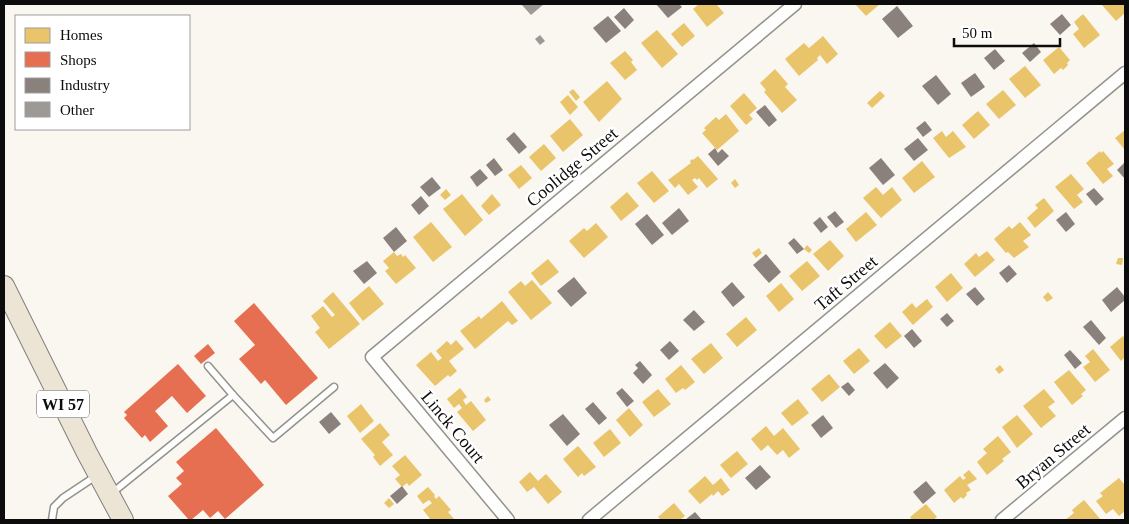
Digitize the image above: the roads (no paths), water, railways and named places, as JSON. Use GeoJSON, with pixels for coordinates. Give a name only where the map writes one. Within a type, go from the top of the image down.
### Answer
{"type":"FeatureCollection","features":[{"type":"Feature","properties":{"kind":"main road","name":"WI 57"},"geometry":{"type":"LineString","coordinates":[[4,286],[123,520]]}},
{"type":"Feature","properties":{"kind":"street","name":"Coolidge Street"},"geometry":{"type":"LineString","coordinates":[[372,357],[795,4]]}},
{"type":"Feature","properties":{"kind":"street","name":"Taft Street"},"geometry":{"type":"LineString","coordinates":[[589,520],[1125,72]]}},
{"type":"Feature","properties":{"kind":"street","name":"Linck Court"},"geometry":{"type":"LineString","coordinates":[[372,357],[508,520]]}},
{"type":"Feature","properties":{"kind":"street","name":"Bryan Street"},"geometry":{"type":"LineString","coordinates":[[1002,520],[1125,418]]}},
{"type":"Feature","properties":{"kind":"lane"},"geometry":{"type":"LineString","coordinates":[[208,366],[273,438],[334,387]]}},
{"type":"Feature","properties":{"kind":"lane"},"geometry":{"type":"LineString","coordinates":[[110,495],[233,395]]}},
{"type":"Feature","properties":{"kind":"lane"},"geometry":{"type":"LineString","coordinates":[[52,520],[54,507],[63,498],[99,474]]}}]}
